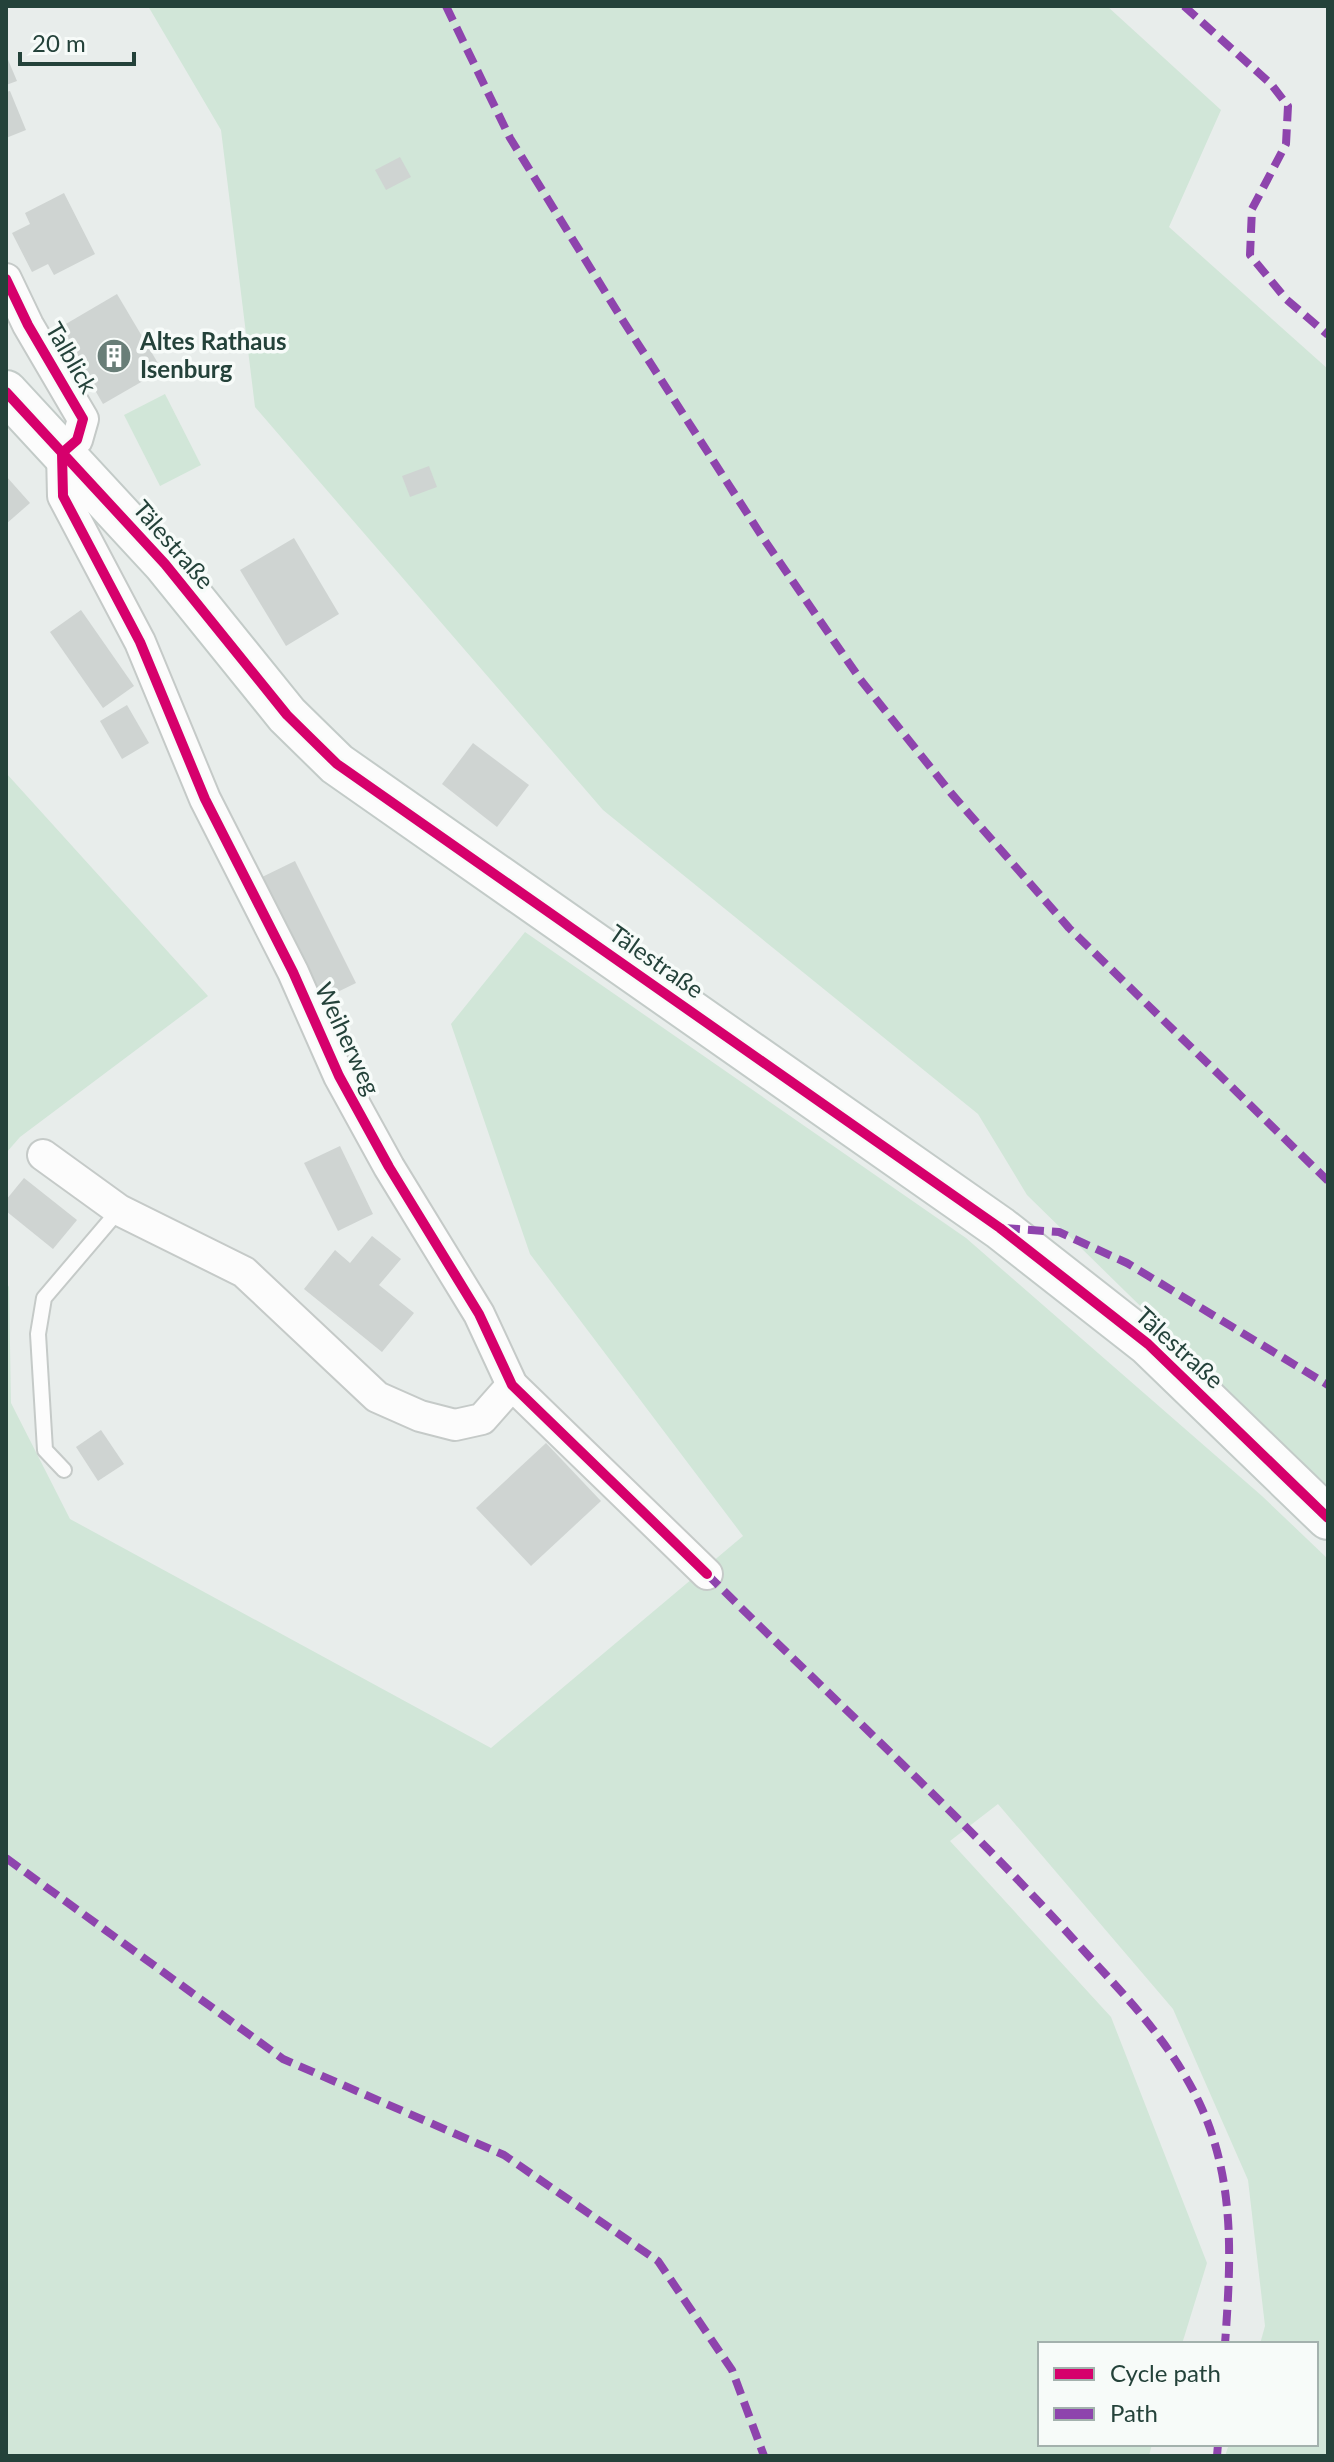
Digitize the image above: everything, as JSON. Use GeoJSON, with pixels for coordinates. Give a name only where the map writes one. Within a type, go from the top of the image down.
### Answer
{"type":"FeatureCollection","features":[{"type":"Feature","properties":{"kind":"street","name":"Talblick"},"geometry":{"type":"LineString","coordinates":[[6,279],[28,325],[83,419],[77,440],[62,453]]}},
{"type":"Feature","properties":{"kind":"street","name":"Tälestraße"},"geometry":{"type":"LineString","coordinates":[[6,392],[165,564],[287,715],[337,764],[1000,1228],[1148,1344],[1328,1518]]}},
{"type":"Feature","properties":{"kind":"street","name":"Weiherweg"},"geometry":{"type":"LineString","coordinates":[[62,453],[63,496],[140,642],[205,799],[293,972],[339,1076],[389,1167],[479,1314],[512,1385],[707,1574]]}},
{"type":"Feature","properties":{"kind":"street"},"geometry":{"type":"LineString","coordinates":[[43,1155],[119,1210],[244,1272],[377,1397],[455,1425],[482,1419],[512,1385]]}},
{"type":"Feature","properties":{"kind":"lane"},"geometry":{"type":"LineString","coordinates":[[64,1470],[45,1450],[38,1334],[44,1298],[119,1210]]}},
{"type":"Feature","properties":{"kind":"green space"},"geometry":{"type":"Polygon","coordinates":[[[148,6],[1107,6],[1221,110],[1169,227],[1328,369],[1328,1490],[1027,1195],[978,1114],[603,810],[255,407],[221,130],[148,6]]]}},
{"type":"Feature","properties":{"kind":"green space"},"geometry":{"type":"Polygon","coordinates":[[[165,394],[201,465],[160,486],[124,415],[165,394]]]}},
{"type":"Feature","properties":{"kind":"green space"},"geometry":{"type":"Polygon","coordinates":[[[6,773],[208,996],[20,1137],[6,1153],[6,773]]]}},
{"type":"Feature","properties":{"kind":"green space"},"geometry":{"type":"Polygon","coordinates":[[[525,932],[966,1238],[1262,1496],[1328,1559],[1328,2456],[1225,2456],[1228,2446],[1318,2446],[1318,2342],[1261,2342],[1265,2326],[1248,2180],[1173,2009],[998,1804],[950,1841],[1111,2017],[1207,2263],[1183,2342],[1038,2342],[1038,2446],[1152,2446],[1149,2456],[6,2456],[6,1282],[9,1287],[11,1403],[70,1519],[491,1748],[743,1536],[530,1254],[451,1024],[525,932]]]}},
{"type":"Feature","properties":{"kind":"building"},"geometry":{"type":"Polygon","coordinates":[[[6,55],[17,81],[6,85],[6,55]]]}},
{"type":"Feature","properties":{"kind":"building"},"geometry":{"type":"Polygon","coordinates":[[[10,91],[26,130],[6,138],[6,92],[10,91]]]}},
{"type":"Feature","properties":{"kind":"building"},"geometry":{"type":"Polygon","coordinates":[[[400,157],[411,177],[386,190],[375,170],[400,157]]]}},
{"type":"Feature","properties":{"kind":"building"},"geometry":{"type":"Polygon","coordinates":[[[64,193],[95,254],[54,275],[48,264],[32,272],[12,233],[30,224],[25,213],[64,193]]]}},
{"type":"Feature","properties":{"kind":"building","name":"Altes Rathaus Isenburg"},"geometry":{"type":"Polygon","coordinates":[[[117,294],[162,370],[103,404],[59,328],[117,294]]]}},
{"type":"Feature","properties":{"kind":"building"},"geometry":{"type":"Polygon","coordinates":[[[429,466],[437,487],[410,497],[402,476],[429,466]]]}},
{"type":"Feature","properties":{"kind":"building"},"geometry":{"type":"Polygon","coordinates":[[[6,476],[30,503],[6,524],[6,476]]]}},
{"type":"Feature","properties":{"kind":"building"},"geometry":{"type":"Polygon","coordinates":[[[294,538],[339,614],[286,646],[240,570],[294,538]]]}},
{"type":"Feature","properties":{"kind":"building"},"geometry":{"type":"Polygon","coordinates":[[[81,610],[134,686],[103,708],[50,632],[81,610]]]}},
{"type":"Feature","properties":{"kind":"building"},"geometry":{"type":"Polygon","coordinates":[[[127,705],[149,743],[122,759],[100,721],[127,705]]]}},
{"type":"Feature","properties":{"kind":"building"},"geometry":{"type":"Polygon","coordinates":[[[473,743],[529,785],[497,827],[442,784],[473,743]]]}},
{"type":"Feature","properties":{"kind":"building"},"geometry":{"type":"Polygon","coordinates":[[[295,861],[356,983],[319,1001],[258,879],[295,861]]]}},
{"type":"Feature","properties":{"kind":"building"},"geometry":{"type":"Polygon","coordinates":[[[340,1146],[373,1214],[338,1231],[304,1163],[340,1146]]]}},
{"type":"Feature","properties":{"kind":"building"},"geometry":{"type":"Polygon","coordinates":[[[24,1178],[77,1220],[53,1249],[6,1211],[6,1200],[24,1178]]]}},
{"type":"Feature","properties":{"kind":"building"},"geometry":{"type":"Polygon","coordinates":[[[372,1236],[401,1259],[379,1285],[414,1313],[382,1352],[304,1289],[335,1250],[350,1263],[372,1236]]]}},
{"type":"Feature","properties":{"kind":"building"},"geometry":{"type":"Polygon","coordinates":[[[101,1430],[124,1464],[98,1481],[76,1447],[101,1430]]]}},
{"type":"Feature","properties":{"kind":"building"},"geometry":{"type":"Polygon","coordinates":[[[546,1443],[601,1501],[531,1566],[476,1508],[546,1443]]]}},
{"type":"Feature","properties":{"kind":"marked path"},"geometry":{"type":"LineString","coordinates":[[446,6],[510,138],[763,538],[860,679],[951,793],[1069,928],[1328,1181]]}},
{"type":"Feature","properties":{"kind":"marked path"},"geometry":{"type":"LineString","coordinates":[[1184,6],[1271,84],[1288,106],[1286,144],[1252,209],[1250,255],[1286,299],[1328,335]]}},
{"type":"Feature","properties":{"kind":"marked path"},"geometry":{"type":"LineString","coordinates":[[1004,1228],[1059,1232],[1127,1263],[1328,1385]]}},
{"type":"Feature","properties":{"kind":"marked path"},"geometry":{"type":"LineString","coordinates":[[707,1574],[1032,1894],[1127,1998],[1173,2056],[1198,2100],[1210,2130],[1225,2190],[1229,2250],[1225,2342]]}},
{"type":"Feature","properties":{"kind":"marked path"},"geometry":{"type":"LineString","coordinates":[[6,1858],[283,2059],[504,2155],[658,2261],[732,2370],[764,2456]]}},
{"type":"Feature","properties":{"kind":"marked path"},"geometry":{"type":"LineString","coordinates":[[1217,2456],[1218,2446]]}},
{"type":"Feature","properties":{"kind":"cycle path"},"geometry":{"type":"LineString","coordinates":[[6,279],[28,325],[83,419],[77,440],[62,453]]}},
{"type":"Feature","properties":{"kind":"cycle path"},"geometry":{"type":"LineString","coordinates":[[6,392],[165,564],[287,715],[337,764],[1000,1228],[1148,1344],[1328,1518]]}},
{"type":"Feature","properties":{"kind":"cycle path"},"geometry":{"type":"LineString","coordinates":[[62,453],[63,496],[140,642],[205,799],[293,972],[339,1076],[389,1167],[479,1314],[512,1385],[707,1574]]}},
{"type":"Feature","properties":{"kind":"place","name":"Altes Rathaus Isenburg"},"geometry":{"type":"Point","coordinates":[114,356]}}]}
